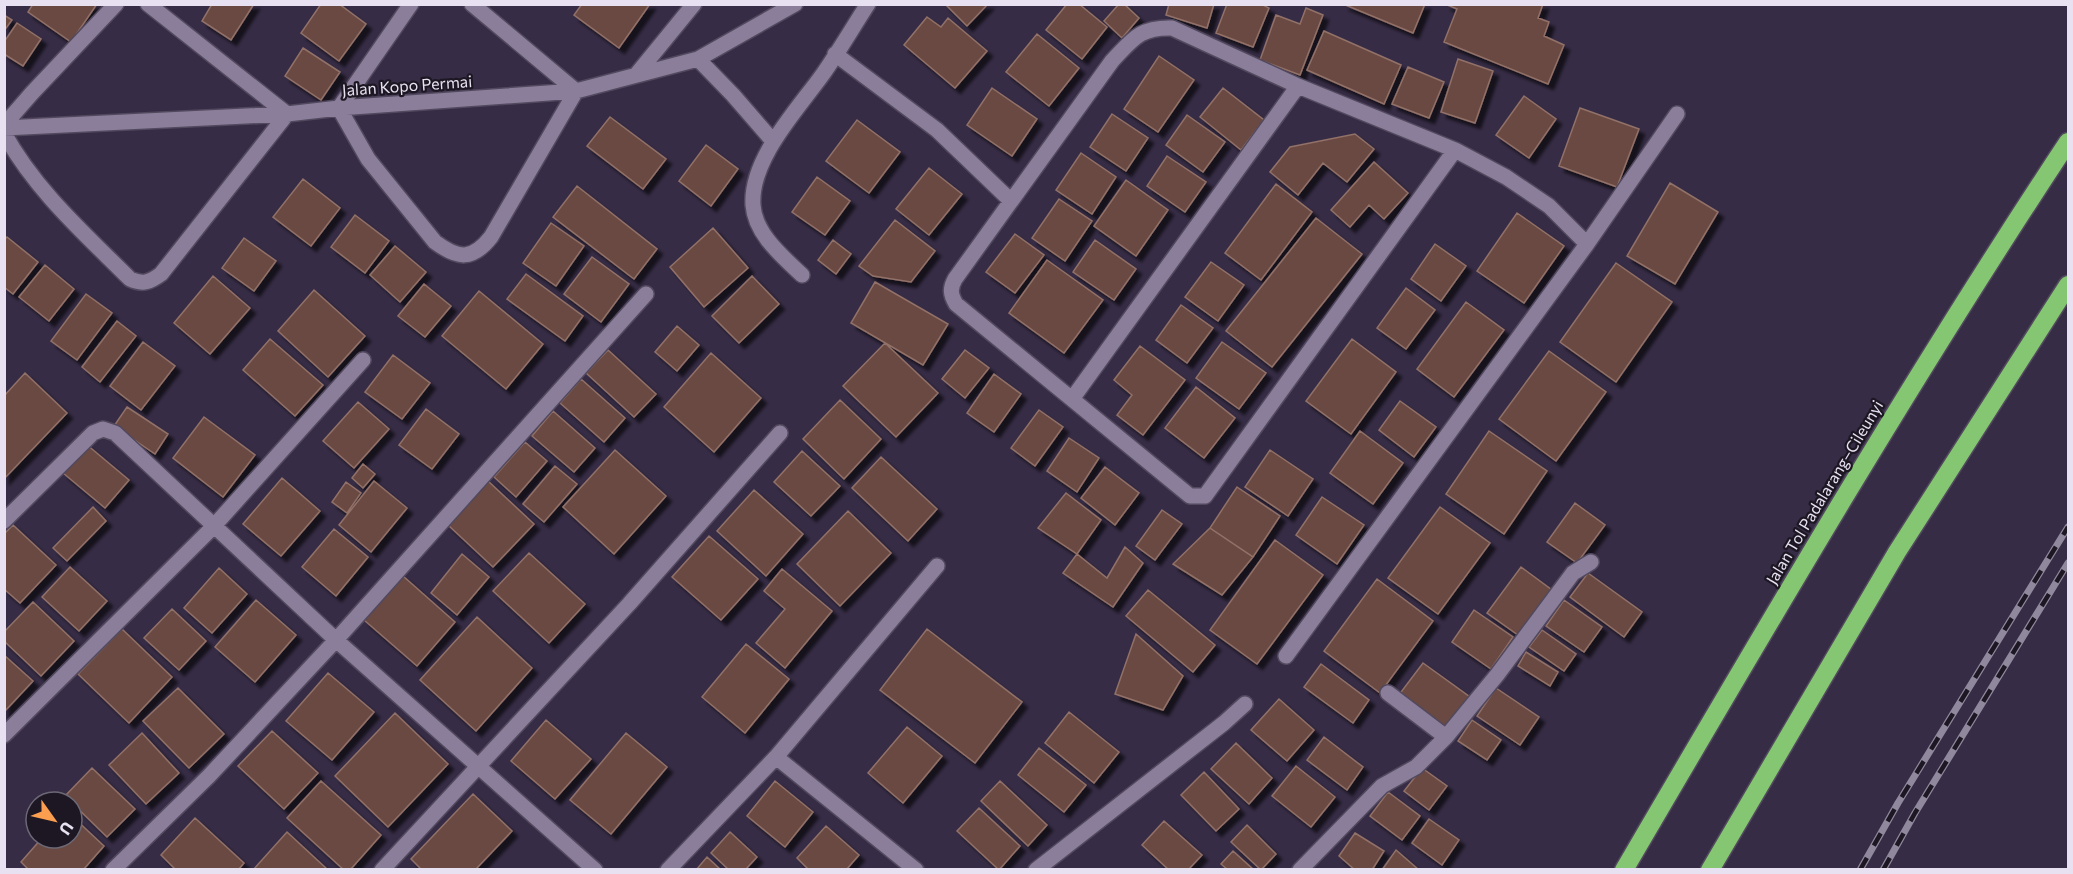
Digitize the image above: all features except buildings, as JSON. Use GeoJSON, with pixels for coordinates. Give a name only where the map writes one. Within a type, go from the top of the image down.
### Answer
{"type":"FeatureCollection","features":[{"type":"Feature","properties":{"kind":"highway","name":"Jalan Tol Padalarang–Cileunyi"},"geometry":{"type":"LineString","coordinates":[[1623,870],[1817,540],[1990,259],[2068,142]]}},
{"type":"Feature","properties":{"kind":"highway"},"geometry":{"type":"LineString","coordinates":[[1710,870],[1897,552],[2068,285]]}},
{"type":"Feature","properties":{"kind":"street"},"geometry":{"type":"LineString","coordinates":[[4,127],[37,87],[116,4]]}},
{"type":"Feature","properties":{"kind":"street"},"geometry":{"type":"LineString","coordinates":[[4,133],[15,153],[63,213],[130,279],[138,283],[145,282],[161,274],[287,114],[148,4]]}},
{"type":"Feature","properties":{"kind":"street"},"geometry":{"type":"LineString","coordinates":[[411,4],[339,108],[368,159],[435,242],[448,252],[460,255],[471,255],[483,247],[491,237],[576,91],[472,4]]}},
{"type":"Feature","properties":{"kind":"street"},"geometry":{"type":"LineString","coordinates":[[636,75],[694,4]]}},
{"type":"Feature","properties":{"kind":"street"},"geometry":{"type":"LineString","coordinates":[[802,274],[777,252],[758,224],[753,205],[755,184],[772,140],[835,54],[868,4]]}},
{"type":"Feature","properties":{"kind":"street","name":"Jalan Kopo Permai"},"geometry":{"type":"LineString","coordinates":[[4,127],[287,114],[339,108],[576,91],[698,59],[792,5]]}},
{"type":"Feature","properties":{"kind":"street"},"geometry":{"type":"LineString","coordinates":[[1455,150],[1205,496],[1190,496],[956,304],[952,297],[954,279],[1112,61],[1134,38],[1154,27],[1172,28],[1298,86],[1455,150],[1506,177],[1549,206],[1587,244]]}},
{"type":"Feature","properties":{"kind":"street"},"geometry":{"type":"LineString","coordinates":[[835,54],[937,130],[1010,200]]}},
{"type":"Feature","properties":{"kind":"street"},"geometry":{"type":"LineString","coordinates":[[698,59],[772,140]]}},
{"type":"Feature","properties":{"kind":"street"},"geometry":{"type":"LineString","coordinates":[[1072,399],[1298,86]]}},
{"type":"Feature","properties":{"kind":"street"},"geometry":{"type":"LineString","coordinates":[[1286,656],[1587,244],[1677,114]]}},
{"type":"Feature","properties":{"kind":"street"},"geometry":{"type":"LineString","coordinates":[[113,870],[209,776],[336,640],[646,294]]}},
{"type":"Feature","properties":{"kind":"street"},"geometry":{"type":"LineString","coordinates":[[4,735],[213,527],[363,360]]}},
{"type":"Feature","properties":{"kind":"street"},"geometry":{"type":"LineString","coordinates":[[4,521],[93,433],[103,429],[115,433],[336,640],[595,870]]}},
{"type":"Feature","properties":{"kind":"street"},"geometry":{"type":"LineString","coordinates":[[381,870],[629,604],[780,433]]}},
{"type":"Feature","properties":{"kind":"street"},"geometry":{"type":"LineString","coordinates":[[1300,870],[1382,786],[1416,766],[1446,737],[1497,675],[1573,573],[1591,562]]}},
{"type":"Feature","properties":{"kind":"street"},"geometry":{"type":"LineString","coordinates":[[668,870],[776,757],[937,566]]}},
{"type":"Feature","properties":{"kind":"street"},"geometry":{"type":"LineString","coordinates":[[1388,693],[1446,737]]}},
{"type":"Feature","properties":{"kind":"street"},"geometry":{"type":"LineString","coordinates":[[1036,870],[1224,723],[1245,704]]}},
{"type":"Feature","properties":{"kind":"street"},"geometry":{"type":"LineString","coordinates":[[776,757],[916,870]]}},
{"type":"Feature","properties":{"kind":"railway"},"geometry":{"type":"LineString","coordinates":[[1860,870],[1898,803],[2068,527]]}},
{"type":"Feature","properties":{"kind":"railway"},"geometry":{"type":"LineString","coordinates":[[1883,870],[1915,813],[2068,563]]}}]}
